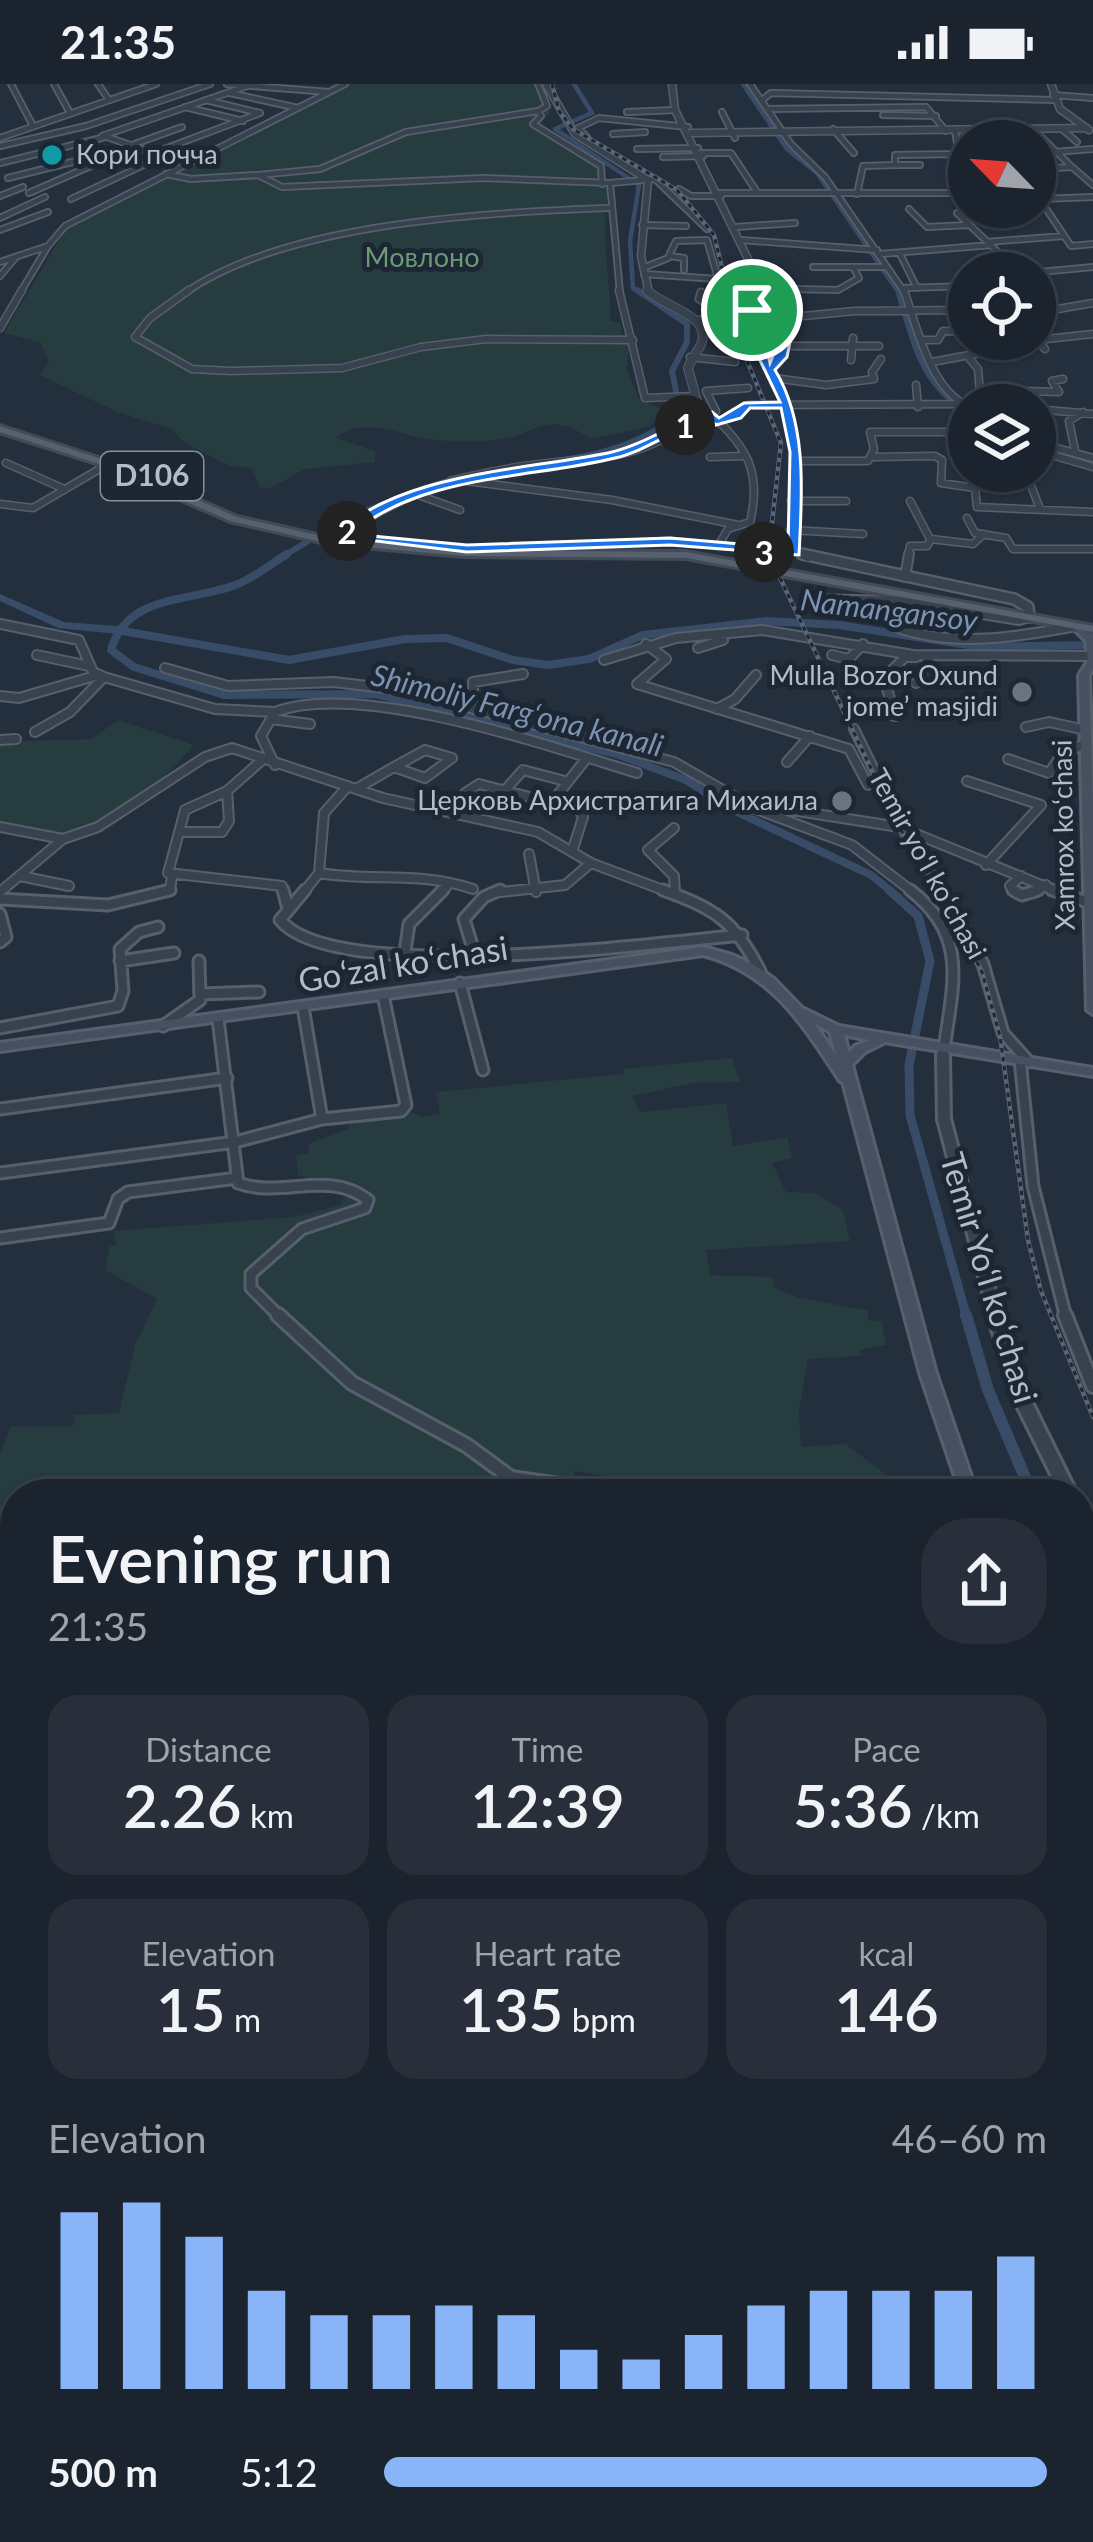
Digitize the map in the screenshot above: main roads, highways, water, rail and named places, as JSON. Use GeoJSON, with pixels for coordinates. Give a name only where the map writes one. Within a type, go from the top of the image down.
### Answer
{"type":"FeatureCollection","features":[{"type":"Feature","properties":{"kind":"main road","name":"D106"},"geometry":{"type":"LineString","coordinates":[[0,426],[108,464],[214,511],[299,532],[478,554],[686,555],[1030,615],[1093,646]]}},
{"type":"Feature","properties":{"kind":"main road","name":"D106"},"geometry":{"type":"LineString","coordinates":[[0,426],[117,460],[223,508],[299,532]]}},
{"type":"Feature","properties":{"kind":"main road","name":"D106"},"geometry":{"type":"LineString","coordinates":[[335,539],[504,549],[689,550],[1030,615],[1076,626],[1093,646]]}},
{"type":"Feature","properties":{"kind":"main road","name":"Xamrox koʻchasi"},"geometry":{"type":"LineString","coordinates":[[1093,646],[1084,675],[1093,1010]]}},
{"type":"Feature","properties":{"kind":"main road","name":"Goʻzal koʻchasi"},"geometry":{"type":"LineString","coordinates":[[0,1047],[689,951],[715,953],[760,971],[796,1007]]}},
{"type":"Feature","properties":{"kind":"main road"},"geometry":{"type":"LineString","coordinates":[[796,1007],[836,1030],[944,1052],[1093,1072]]}},
{"type":"Feature","properties":{"kind":"main road"},"geometry":{"type":"LineString","coordinates":[[796,1007],[845,1072]]}},
{"type":"Feature","properties":{"kind":"main road"},"geometry":{"type":"LineString","coordinates":[[836,1030],[946,1434],[963,1479]]}},
{"type":"Feature","properties":{"kind":"main road"},"geometry":{"type":"LineString","coordinates":[[845,1072],[860,1049],[888,1039]]}},
{"type":"Feature","properties":{"kind":"waterway","name":"Shimoliy Fargʻona kanali"},"geometry":{"type":"LineString","coordinates":[[574,84],[592,113],[555,129],[639,185],[630,241],[633,288],[641,293]]}},
{"type":"Feature","properties":{"kind":"waterway"},"geometry":{"type":"LineString","coordinates":[[743,84],[787,149],[817,173],[899,293]]}},
{"type":"Feature","properties":{"kind":"waterway","name":"Shimoliy Fargʻona kanali"},"geometry":{"type":"LineString","coordinates":[[450,479],[601,452],[656,430],[680,412],[672,371],[687,342],[687,324],[637,290]]}},
{"type":"Feature","properties":{"kind":"waterway"},"geometry":{"type":"LineString","coordinates":[[899,293],[921,360],[948,396]]}},
{"type":"Feature","properties":{"kind":"waterway"},"geometry":{"type":"LineString","coordinates":[[1056,453],[1093,463]]}},
{"type":"Feature","properties":{"kind":"waterway","name":"Shimoliy Fargʻona kanali"},"geometry":{"type":"LineString","coordinates":[[282,557],[345,519],[427,487]]}},
{"type":"Feature","properties":{"kind":"waterway","name":"Shimoliy Fargʻona kanali"},"geometry":{"type":"LineString","coordinates":[[120,630],[146,609],[238,584],[287,554]]}},
{"type":"Feature","properties":{"kind":"waterway"},"geometry":{"type":"LineString","coordinates":[[0,597],[62,625],[117,630]]}},
{"type":"Feature","properties":{"kind":"waterway","name":"Namangansoy"},"geometry":{"type":"LineString","coordinates":[[120,630],[289,660],[405,639],[447,638],[513,660],[548,665],[589,659],[643,635],[767,621],[839,625],[981,647],[1093,645]]}},
{"type":"Feature","properties":{"kind":"waterway","name":"Shimoliy Fargʻona kanali"},"geometry":{"type":"LineString","coordinates":[[120,630],[111,650],[134,667],[224,695],[376,694],[616,754],[686,780],[735,811],[871,875],[893,893]]}},
{"type":"Feature","properties":{"kind":"waterway","name":"Shimoliy Fargʻona kanali"},"geometry":{"type":"LineString","coordinates":[[889,890],[918,916],[930,961],[909,1065],[910,1115],[967,1318]]}},
{"type":"Feature","properties":{"kind":"waterway","name":"Shimoliy Fargʻona kanali"},"geometry":{"type":"LineString","coordinates":[[966,1315],[988,1390],[1026,1479]]}},
{"type":"Feature","properties":{"kind":"railway"},"geometry":{"type":"LineString","coordinates":[[552,84],[559,111],[573,129],[677,190],[714,235],[741,346],[781,443],[771,532],[780,578],[899,827],[952,911],[982,972],[1000,1036],[1028,1240],[1041,1291],[1093,1417]]}},
{"type":"Feature","properties":{"kind":"place","name":"Кори почча"},"geometry":{"type":"Point","coordinates":[52,155]}},
{"type":"Feature","properties":{"kind":"place","name":"Mulla Bozor Oxund jome’ masjidi"},"geometry":{"type":"Point","coordinates":[1022,692]}},
{"type":"Feature","properties":{"kind":"place","name":"Церковь Архистратига Михаила"},"geometry":{"type":"Point","coordinates":[842,801]}},
{"type":"Feature","properties":{"kind":"park label","name":"Мовлоно"},"geometry":{"type":"Point","coordinates":[422,258]}}]}
